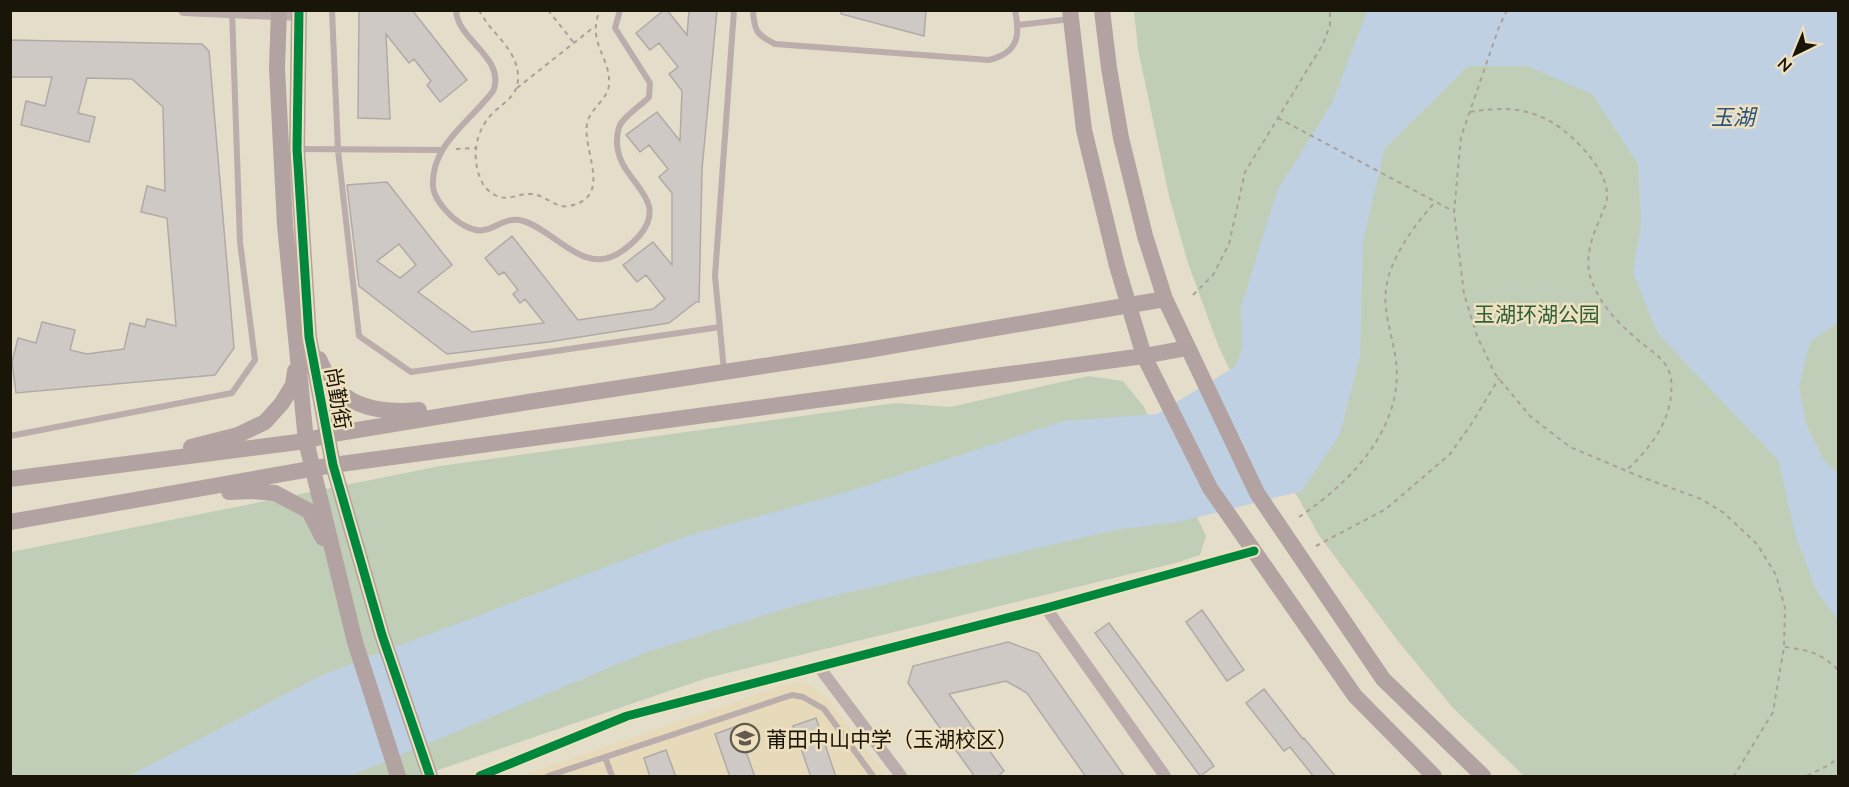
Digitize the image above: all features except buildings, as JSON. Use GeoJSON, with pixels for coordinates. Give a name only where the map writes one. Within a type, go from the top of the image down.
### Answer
{"type":"FeatureCollection","features":[{"type":"Feature","properties":{"kind":"main road"},"geometry":{"type":"LineString","coordinates":[[1102,10],[1121,138],[1145,236],[1165,299],[1257,493],[1383,679],[1483,777]]}},
{"type":"Feature","properties":{"kind":"main road","name":"尚勤街"},"geometry":{"type":"LineString","coordinates":[[279,12],[277,68],[285,225],[304,342],[333,465],[382,635],[428,769]]}},
{"type":"Feature","properties":{"kind":"main road","name":"尚勤街"},"geometry":{"type":"LineString","coordinates":[[299,13],[297,149],[306,441],[355,642],[396,773]]}},
{"type":"Feature","properties":{"kind":"main road"},"geometry":{"type":"LineString","coordinates":[[1071,15],[1084,130],[1117,266],[1144,356],[1210,488],[1355,696],[1434,777]]}},
{"type":"Feature","properties":{"kind":"main road"},"geometry":{"type":"LineString","coordinates":[[10,479],[306,441],[327,435],[862,351],[1165,299]]}},
{"type":"Feature","properties":{"kind":"main road"},"geometry":{"type":"LineString","coordinates":[[304,342],[331,383],[344,397],[366,407],[400,412],[528,402]]}},
{"type":"Feature","properties":{"kind":"main road"},"geometry":{"type":"LineString","coordinates":[[96,469],[238,435],[265,422],[293,386],[304,342]]}},
{"type":"Feature","properties":{"kind":"main road"},"geometry":{"type":"LineString","coordinates":[[10,522],[333,465],[1144,356],[1187,348]]}},
{"type":"Feature","properties":{"kind":"main road"},"geometry":{"type":"LineString","coordinates":[[103,505],[214,492],[275,493],[309,511],[334,558]]}},
{"type":"Feature","properties":{"kind":"street"},"geometry":{"type":"LineString","coordinates":[[184,10],[299,13]]}},
{"type":"Feature","properties":{"kind":"street"},"geometry":{"type":"LineString","coordinates":[[480,777],[627,716],[1046,608],[1254,551]]}},
{"type":"Feature","properties":{"kind":"street"},"geometry":{"type":"LineString","coordinates":[[1046,608],[1165,777]]}},
{"type":"Feature","properties":{"kind":"street"},"geometry":{"type":"LineString","coordinates":[[819,667],[901,777]]}},
{"type":"Feature","properties":{"kind":"lane"},"geometry":{"type":"LineString","coordinates":[[332,10],[338,150],[359,336],[411,372],[720,327]]}},
{"type":"Feature","properties":{"kind":"lane"},"geometry":{"type":"LineString","coordinates":[[456,10],[455,14],[463,29],[492,66],[495,76],[494,91],[441,150],[433,188],[445,212],[466,227],[483,230],[501,222],[517,219],[534,224],[585,258],[610,259],[628,248],[640,236],[648,222],[650,211],[647,198],[622,167],[617,151],[617,133],[621,123],[649,97],[650,83],[615,28],[620,10]]}},
{"type":"Feature","properties":{"kind":"lane"},"geometry":{"type":"LineString","coordinates":[[724,371],[715,276],[734,10]]}},
{"type":"Feature","properties":{"kind":"lane"},"geometry":{"type":"LineString","coordinates":[[753,10],[756,31],[763,38],[775,44],[989,60],[1002,57],[1010,51],[1017,39],[1018,25],[1015,10]]}},
{"type":"Feature","properties":{"kind":"lane"},"geometry":{"type":"LineString","coordinates":[[10,436],[232,393],[255,360],[240,242],[232,11]]}},
{"type":"Feature","properties":{"kind":"lane"},"geometry":{"type":"LineString","coordinates":[[1018,25],[1071,15]]}},
{"type":"Feature","properties":{"kind":"lane"},"geometry":{"type":"LineString","coordinates":[[297,149],[441,150]]}},
{"type":"Feature","properties":{"kind":"lane"},"geometry":{"type":"LineString","coordinates":[[548,777],[792,695],[803,697],[824,709],[873,777]]}},
{"type":"Feature","properties":{"kind":"lane"},"geometry":{"type":"LineString","coordinates":[[606,757],[612,777]]}},
{"type":"Feature","properties":{"kind":"path"},"geometry":{"type":"LineString","coordinates":[[479,10],[513,58],[517,69],[517,88]]}},
{"type":"Feature","properties":{"kind":"path"},"geometry":{"type":"LineString","coordinates":[[548,10],[574,43]]}},
{"type":"Feature","properties":{"kind":"path"},"geometry":{"type":"LineString","coordinates":[[595,26],[517,88],[508,101],[486,120],[476,141],[476,147],[479,177],[491,193],[502,198],[534,194],[564,207],[583,201],[594,185],[594,173],[587,142],[588,121],[607,93],[609,84],[596,40],[595,26],[600,10]]}},
{"type":"Feature","properties":{"kind":"path"},"geometry":{"type":"LineString","coordinates":[[1193,295],[1213,275],[1229,244],[1245,172],[1323,44],[1330,25],[1330,10]]}},
{"type":"Feature","properties":{"kind":"path"},"geometry":{"type":"LineString","coordinates":[[1507,10],[1461,137],[1454,212],[1464,294],[1477,336],[1499,378],[1530,416],[1570,447],[1701,499],[1724,513],[1757,544],[1776,575],[1785,608],[1784,647],[1773,712],[1748,750],[1734,777]]}},
{"type":"Feature","properties":{"kind":"path"},"geometry":{"type":"LineString","coordinates":[[1470,112],[1500,108],[1544,117],[1558,124],[1578,143],[1605,182],[1607,198],[1592,241],[1589,255],[1590,274],[1603,306],[1616,320],[1649,347],[1666,365],[1672,379],[1670,406],[1666,419],[1642,456],[1626,471]]}},
{"type":"Feature","properties":{"kind":"path"},"geometry":{"type":"LineString","coordinates":[[1278,118],[1454,212]]}},
{"type":"Feature","properties":{"kind":"path"},"geometry":{"type":"LineString","coordinates":[[441,150],[476,147]]}},
{"type":"Feature","properties":{"kind":"path"},"geometry":{"type":"LineString","coordinates":[[1299,517],[1326,499],[1363,461],[1386,423],[1394,401],[1397,380],[1396,360],[1385,305],[1386,286],[1405,241],[1435,202]]}},
{"type":"Feature","properties":{"kind":"path"},"geometry":{"type":"LineString","coordinates":[[1317,546],[1386,509],[1450,454],[1499,378]]}},
{"type":"Feature","properties":{"kind":"path"},"geometry":{"type":"LineString","coordinates":[[1784,647],[1807,650],[1825,657],[1839,670]]}},
{"type":"Feature","properties":{"kind":"path"},"geometry":{"type":"LineString","coordinates":[[1807,777],[1839,758]]}},
{"type":"Feature","properties":{"kind":"shaded area","name":"莆田中山中学（玉湖校区）"},"geometry":{"type":"Polygon","coordinates":[[[801,682],[811,685],[828,699],[886,776],[521,776],[784,685],[801,682]]]}},
{"type":"Feature","properties":{"kind":"green space","name":"玉湖环湖公园"},"geometry":{"type":"Polygon","coordinates":[[[1134,11],[1838,11],[1838,776],[1524,776],[1453,708],[1398,641],[1318,534],[1299,499],[1274,462],[1218,345],[1188,263],[1169,196],[1138,49],[1134,11]]]}},
{"type":"Feature","properties":{"kind":"green space"},"geometry":{"type":"Polygon","coordinates":[[[1088,376],[1123,381],[1144,407],[1206,536],[1200,555],[707,678],[426,776],[11,776],[11,552],[440,466],[896,403],[950,407],[1088,376]]]}},
{"type":"Feature","properties":{"kind":"water","name":"玉湖"},"geometry":{"type":"Polygon","coordinates":[[[1367,11],[1838,11],[1838,323],[1810,342],[1799,386],[1806,424],[1823,459],[1838,474],[1838,620],[1817,592],[1796,537],[1778,460],[1658,334],[1633,272],[1641,224],[1638,164],[1592,94],[1527,66],[1468,66],[1385,148],[1363,241],[1360,356],[1340,434],[1302,491],[1178,522],[1115,530],[804,603],[647,652],[350,776],[129,776],[322,675],[687,536],[847,492],[1064,421],[1157,414],[1236,366],[1242,347],[1241,307],[1277,191],[1332,103],[1367,11]]]}},
{"type":"Feature","properties":{"kind":"cycle path"},"geometry":{"type":"LineString","coordinates":[[299,10],[297,149],[309,337],[333,465],[382,635],[430,776]]}},
{"type":"Feature","properties":{"kind":"cycle path"},"geometry":{"type":"LineString","coordinates":[[480,776],[627,716],[1046,608],[1254,551]]}},
{"type":"Feature","properties":{"kind":"place","name":"莆田中山中学（玉湖校区）"},"geometry":{"type":"Point","coordinates":[745,738]}}]}
